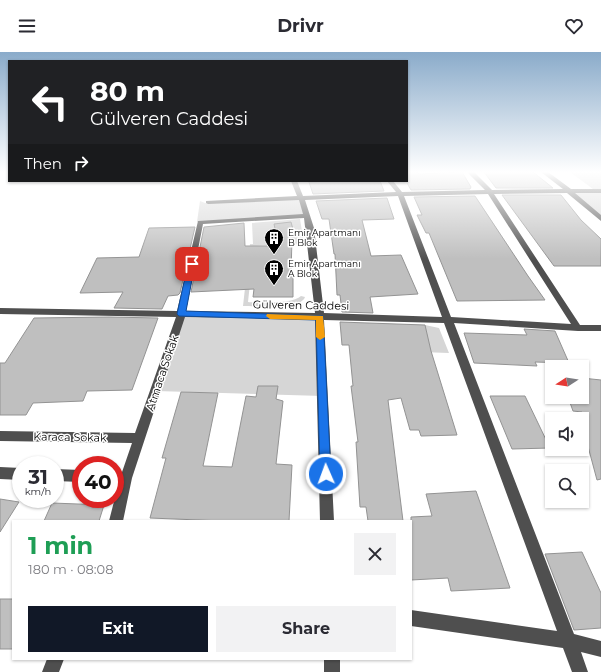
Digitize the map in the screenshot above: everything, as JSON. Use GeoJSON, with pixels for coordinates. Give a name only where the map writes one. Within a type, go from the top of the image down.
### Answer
{"type":"FeatureCollection","features":[{"type":"Feature","properties":{"kind":"street"},"geometry":{"type":"LineString","coordinates":[[208,202],[228,201]]}},
{"type":"Feature","properties":{"kind":"street"},"geometry":{"type":"LineString","coordinates":[[302,201],[307,216],[320,318],[327,520]]}},
{"type":"Feature","properties":{"kind":"street"},"geometry":{"type":"LineString","coordinates":[[403,201],[580,672]]}},
{"type":"Feature","properties":{"kind":"street"},"geometry":{"type":"LineString","coordinates":[[496,201],[578,328]]}},
{"type":"Feature","properties":{"kind":"street"},"geometry":{"type":"LineString","coordinates":[[580,201],[601,219]]}},
{"type":"Feature","properties":{"kind":"street","name":"Atmaca Sokak"},"geometry":{"type":"LineString","coordinates":[[124,470],[140,438],[181,314],[200,222],[307,216]]}},
{"type":"Feature","properties":{"kind":"street","name":"Gülveren Caddesi"},"geometry":{"type":"LineString","coordinates":[[0,311],[448,320],[578,328],[601,328]]}},
{"type":"Feature","properties":{"kind":"street","name":"Karaca Sokak"},"geometry":{"type":"LineString","coordinates":[[0,436],[140,438]]}},
{"type":"Feature","properties":{"kind":"street"},"geometry":{"type":"LineString","coordinates":[[0,473],[12,474]]}},
{"type":"Feature","properties":{"kind":"street","name":"Atmaca Sokak"},"geometry":{"type":"LineString","coordinates":[[116,520],[117,508]]}},
{"type":"Feature","properties":{"kind":"street"},"geometry":{"type":"LineString","coordinates":[[412,618],[569,641],[601,649]]}},
{"type":"Feature","properties":{"kind":"street"},"geometry":{"type":"LineString","coordinates":[[50,672],[56,660]]}},
{"type":"Feature","properties":{"kind":"street"},"geometry":{"type":"LineString","coordinates":[[332,660],[332,672]]}},
{"type":"Feature","properties":{"kind":"shaded area"},"geometry":{"type":"Polygon","coordinates":[[[200,201],[205,203],[238,201],[301,201],[306,216],[197,222],[200,201]]]}},
{"type":"Feature","properties":{"kind":"shaded area"},"geometry":{"type":"Polygon","coordinates":[[[582,201],[601,201],[601,217],[582,201]]]}},
{"type":"Feature","properties":{"kind":"shaded area"},"geometry":{"type":"Polygon","coordinates":[[[300,219],[304,244],[254,246],[248,302],[284,302],[297,299],[301,296],[305,297],[302,301],[287,306],[243,306],[250,244],[253,244],[252,223],[300,219]]]}},
{"type":"Feature","properties":{"kind":"shaded area"},"geometry":{"type":"Polygon","coordinates":[[[181,314],[320,318],[323,396],[156,391],[181,314]]]}},
{"type":"Feature","properties":{"kind":"shaded area"},"geometry":{"type":"Polygon","coordinates":[[[384,324],[425,325],[439,328],[449,353],[392,351],[384,324]]]}},
{"type":"Feature","properties":{"kind":"building"},"geometry":{"type":"Polygon","coordinates":[[[316,201],[388,201],[394,219],[362,220],[371,256],[401,255],[418,294],[370,297],[373,313],[342,312],[340,295],[337,295],[335,254],[329,219],[322,219],[316,201]]]}},
{"type":"Feature","properties":{"kind":"building"},"geometry":{"type":"Polygon","coordinates":[[[416,201],[478,201],[545,300],[457,301],[429,233],[426,233],[417,215],[422,215],[416,201]]]}},
{"type":"Feature","properties":{"kind":"building"},"geometry":{"type":"Polygon","coordinates":[[[506,201],[566,201],[581,220],[601,239],[601,266],[554,266],[506,201]]]}},
{"type":"Feature","properties":{"kind":"building"},"geometry":{"type":"Polygon","coordinates":[[[291,222],[295,237],[292,237],[291,275],[293,275],[293,297],[253,297],[254,289],[191,292],[204,227],[244,223],[245,246],[279,246],[274,224],[291,222]]]}},
{"type":"Feature","properties":{"kind":"building"},"geometry":{"type":"Polygon","coordinates":[[[195,227],[180,293],[178,295],[168,296],[162,309],[114,308],[123,292],[80,293],[97,258],[139,257],[149,228],[195,227]]]}},
{"type":"Feature","properties":{"kind":"building"},"geometry":{"type":"Polygon","coordinates":[[[34,318],[158,318],[132,390],[87,391],[83,401],[33,403],[26,415],[0,415],[0,363],[5,363],[34,318]]]}},
{"type":"Feature","properties":{"kind":"building"},"geometry":{"type":"Polygon","coordinates":[[[340,322],[425,325],[431,351],[457,435],[421,436],[419,430],[410,430],[401,398],[388,400],[403,520],[368,520],[366,507],[360,507],[356,442],[358,442],[351,386],[353,386],[349,345],[342,345],[340,322]]]}},
{"type":"Feature","properties":{"kind":"building"},"geometry":{"type":"Polygon","coordinates":[[[524,329],[555,331],[568,360],[545,360],[545,362],[535,362],[537,366],[474,363],[464,333],[527,335],[524,329]]]}},
{"type":"Feature","properties":{"kind":"building"},"geometry":{"type":"Polygon","coordinates":[[[589,379],[601,380],[601,479],[597,480],[589,450],[589,412],[573,411],[570,404],[589,404],[589,379]]]}},
{"type":"Feature","properties":{"kind":"building"},"geometry":{"type":"Polygon","coordinates":[[[258,386],[278,386],[276,399],[283,401],[276,464],[292,465],[289,520],[199,520],[150,518],[166,458],[162,458],[181,392],[218,393],[203,466],[232,467],[246,396],[256,397],[258,386]]]}},
{"type":"Feature","properties":{"kind":"building"},"geometry":{"type":"Polygon","coordinates":[[[490,396],[525,396],[545,438],[545,448],[512,449],[490,396]]]}},
{"type":"Feature","properties":{"kind":"building"},"geometry":{"type":"Polygon","coordinates":[[[476,491],[510,588],[451,591],[448,578],[412,580],[411,517],[432,516],[426,494],[476,491]]]}},
{"type":"Feature","properties":{"kind":"building"},"geometry":{"type":"Polygon","coordinates":[[[0,499],[12,501],[12,508],[15,508],[0,532],[0,499]]]}},
{"type":"Feature","properties":{"kind":"building"},"geometry":{"type":"Polygon","coordinates":[[[64,503],[72,504],[72,508],[103,508],[99,520],[44,520],[50,508],[64,508],[64,503]]]}},
{"type":"Feature","properties":{"kind":"building"},"geometry":{"type":"Polygon","coordinates":[[[582,552],[601,593],[601,628],[574,630],[545,554],[582,552]]]}},
{"type":"Feature","properties":{"kind":"building"},"geometry":{"type":"Polygon","coordinates":[[[0,599],[12,599],[12,649],[0,649],[0,599]]]}},
{"type":"Feature","properties":{"kind":"slow traffic"},"geometry":{"type":"LineString","coordinates":[[270,316],[320,318],[320,337]]}},
{"type":"Feature","properties":{"kind":"place","name":"Emir Apartmanı B Blok"},"geometry":{"type":"Point","coordinates":[274,255]}},
{"type":"Feature","properties":{"kind":"place","name":"Emir Apartmanı A Blok"},"geometry":{"type":"Point","coordinates":[274,286]}},
{"type":"Feature","properties":{"kind":"route"},"geometry":{"type":"LineString","coordinates":[[192,264],[181,314],[320,318],[326,474]]}}]}
